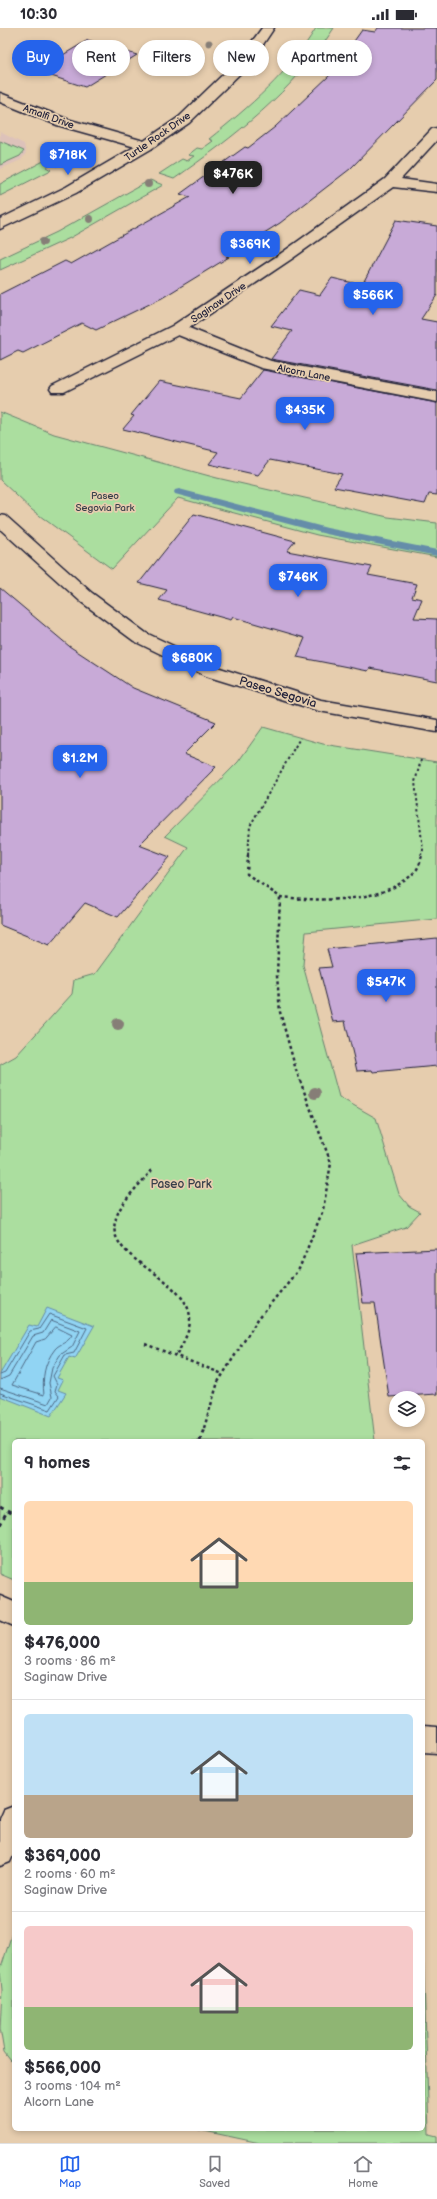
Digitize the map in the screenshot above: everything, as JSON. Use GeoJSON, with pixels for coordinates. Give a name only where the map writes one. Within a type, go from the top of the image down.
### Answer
{"type":"FeatureCollection","features":[{"type":"Feature","properties":{"kind":"street","name":"Turtle Rock Drive"},"geometry":{"type":"LineString","coordinates":[[0,225],[71,190],[146,146],[184,120],[245,61],[268,28]]}},
{"type":"Feature","properties":{"kind":"street","name":"Amalfi Drive"},"geometry":{"type":"LineString","coordinates":[[0,97],[62,122],[146,146]]}},
{"type":"Feature","properties":{"kind":"street","name":"Saginaw Drive"},"geometry":{"type":"LineString","coordinates":[[58,389],[177,329],[288,255],[390,182],[437,132]]}},
{"type":"Feature","properties":{"kind":"street"},"geometry":{"type":"LineString","coordinates":[[390,182],[437,188]]}},
{"type":"Feature","properties":{"kind":"street","name":"Alcorn Lane"},"geometry":{"type":"LineString","coordinates":[[177,329],[267,365],[437,397]]}},
{"type":"Feature","properties":{"kind":"street","name":"Paseo Segovia"},"geometry":{"type":"LineString","coordinates":[[0,520],[86,597],[140,637],[213,672],[319,705],[437,726]]}},
{"type":"Feature","properties":{"kind":"street"},"geometry":{"type":"LineString","coordinates":[[425,1739],[437,1740]]}},
{"type":"Feature","properties":{"kind":"street"},"geometry":{"type":"LineString","coordinates":[[0,1852],[12,1825]]}},
{"type":"Feature","properties":{"kind":"path"},"geometry":{"type":"LineString","coordinates":[[300,738],[250,826],[247,874],[280,897],[303,899],[354,898],[382,893],[409,876],[418,868],[423,850],[415,782],[421,760]]}},
{"type":"Feature","properties":{"kind":"path"},"geometry":{"type":"LineString","coordinates":[[201,1439],[218,1382],[258,1318],[299,1269],[322,1210],[331,1163],[296,1070],[280,1012],[277,976],[280,897]]}},
{"type":"Feature","properties":{"kind":"path"},"geometry":{"type":"LineString","coordinates":[[152,1170],[118,1213],[114,1225],[119,1246],[182,1295],[190,1318],[186,1336],[176,1356]]}},
{"type":"Feature","properties":{"kind":"path"},"geometry":{"type":"LineString","coordinates":[[145,1344],[223,1374]]}},
{"type":"Feature","properties":{"kind":"path"},"geometry":{"type":"LineString","coordinates":[[0,1507],[12,1514]]}},
{"type":"Feature","properties":{"kind":"path"},"geometry":{"type":"LineString","coordinates":[[0,1525],[8,1511]]}},
{"type":"Feature","properties":{"kind":"shaded area"},"geometry":{"type":"Polygon","coordinates":[[[0,132],[24,144],[26,153],[21,160],[0,169],[0,132]]]}},
{"type":"Feature","properties":{"kind":"green space"},"geometry":{"type":"Polygon","coordinates":[[[316,28],[334,28],[326,40],[308,40],[316,28]]]}},
{"type":"Feature","properties":{"kind":"green space"},"geometry":{"type":"Polygon","coordinates":[[[279,76],[297,76],[262,111],[241,129],[174,179],[159,174],[182,159],[187,161],[194,156],[188,155],[197,148],[202,149],[213,141],[209,139],[253,102],[279,76]]]}},
{"type":"Feature","properties":{"kind":"green space"},"geometry":{"type":"Polygon","coordinates":[[[0,141],[24,151],[20,156],[0,165],[0,141]]]}},
{"type":"Feature","properties":{"kind":"green space"},"geometry":{"type":"Polygon","coordinates":[[[55,155],[73,155],[66,162],[63,161],[57,166],[51,164],[46,167],[51,170],[0,196],[0,184],[55,155]]]}},
{"type":"Feature","properties":{"kind":"green space"},"geometry":{"type":"Polygon","coordinates":[[[150,180],[163,185],[70,238],[0,270],[0,259],[57,232],[150,180]]]}},
{"type":"Feature","properties":{"kind":"green space","name":"Paseo Segovia Park"},"geometry":{"type":"Polygon","coordinates":[[[0,412],[54,434],[217,478],[388,517],[437,523],[437,557],[317,535],[178,498],[112,569],[32,510],[0,480],[0,412]]]}},
{"type":"Feature","properties":{"kind":"green space","name":"Paseo Park"},"geometry":{"type":"Polygon","coordinates":[[[263,727],[323,744],[437,762],[437,919],[306,932],[303,965],[339,1097],[376,1118],[399,1194],[409,1206],[420,1212],[406,1227],[352,1245],[375,1439],[12,1439],[12,1579],[0,1574],[0,1065],[16,1056],[72,994],[74,980],[95,974],[188,847],[165,836],[238,762],[263,727]]]}},
{"type":"Feature","properties":{"kind":"green space"},"geometry":{"type":"Polygon","coordinates":[[[12,1933],[12,2062],[4,2052],[0,2028],[2,1990],[0,1971],[12,1933]]]}},
{"type":"Feature","properties":{"kind":"green space"},"geometry":{"type":"Polygon","coordinates":[[[425,2009],[429,2134],[437,2136],[437,2143],[260,2143],[204,2131],[425,2131],[425,2009]]]}},
{"type":"Feature","properties":{"kind":"water"},"geometry":{"type":"Polygon","coordinates":[[[47,1308],[94,1326],[75,1359],[69,1357],[57,1378],[63,1380],[58,1390],[66,1393],[51,1416],[0,1396],[0,1374],[29,1325],[37,1327],[47,1308]]]}},
{"type":"Feature","properties":{"kind":"building"},"geometry":{"type":"Polygon","coordinates":[[[378,28],[437,28],[437,80],[350,169],[280,223],[226,257],[229,257],[162,298],[96,330],[82,323],[23,353],[18,351],[0,360],[0,294],[65,261],[71,264],[190,197],[180,194],[245,147],[248,148],[275,127],[329,76],[372,76],[372,40],[355,40],[362,30],[375,32],[378,28]]]}},
{"type":"Feature","properties":{"kind":"building"},"geometry":{"type":"Polygon","coordinates":[[[72,50],[72,76],[103,76],[85,87],[51,76],[64,76],[64,54],[72,50]]]}},
{"type":"Feature","properties":{"kind":"building"},"geometry":{"type":"Polygon","coordinates":[[[130,53],[137,55],[130,59],[130,53]]]}},
{"type":"Feature","properties":{"kind":"building"},"geometry":{"type":"Polygon","coordinates":[[[396,220],[437,226],[437,295],[421,319],[437,322],[437,390],[271,359],[292,331],[271,326],[299,290],[320,295],[332,278],[362,285],[396,220]]]}},
{"type":"Feature","properties":{"kind":"building"},"geometry":{"type":"Polygon","coordinates":[[[263,370],[437,403],[437,495],[429,494],[425,504],[334,487],[342,474],[270,460],[258,475],[209,464],[218,452],[123,429],[134,416],[131,415],[159,381],[241,398],[263,370]]]}},
{"type":"Feature","properties":{"kind":"building"},"geometry":{"type":"Polygon","coordinates":[[[194,514],[295,541],[287,551],[372,567],[368,575],[417,584],[412,597],[422,599],[414,618],[437,619],[437,681],[370,668],[368,671],[297,657],[305,638],[233,617],[231,620],[159,600],[167,590],[139,583],[194,514]]]}},
{"type":"Feature","properties":{"kind":"building"},"geometry":{"type":"Polygon","coordinates":[[[0,588],[69,646],[133,688],[216,722],[184,754],[216,767],[139,845],[170,857],[118,917],[85,903],[49,945],[0,925],[0,588]]]}},
{"type":"Feature","properties":{"kind":"building"},"geometry":{"type":"Polygon","coordinates":[[[437,938],[437,1066],[373,1072],[372,1070],[357,1071],[345,1021],[333,1022],[319,968],[332,967],[327,949],[437,938]]]}},
{"type":"Feature","properties":{"kind":"building"},"geometry":{"type":"Polygon","coordinates":[[[437,1249],[437,1394],[425,1395],[425,1391],[389,1391],[389,1397],[375,1303],[363,1303],[356,1253],[437,1249]]]}},
{"type":"Feature","properties":{"kind":"waterway"},"geometry":{"type":"LineString","coordinates":[[179,492],[326,531],[437,553]]}}]}
